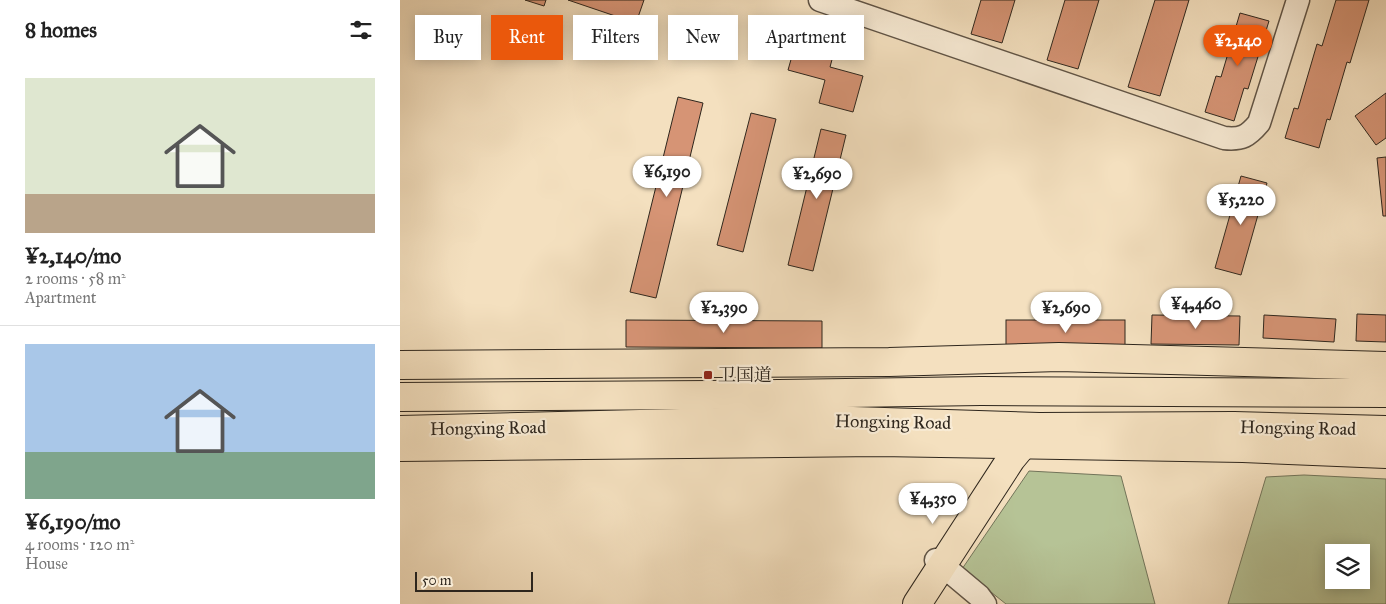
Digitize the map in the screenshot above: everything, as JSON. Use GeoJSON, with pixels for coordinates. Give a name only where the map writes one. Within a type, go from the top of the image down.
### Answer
{"type":"FeatureCollection","features":[{"type":"Feature","properties":{"kind":"main road"},"geometry":{"type":"LineString","coordinates":[[400,365],[889,362],[981,375],[1030,358],[1058,357],[1386,366]]}},
{"type":"Feature","properties":{"kind":"main road","name":"Hongxing Road"},"geometry":{"type":"LineString","coordinates":[[400,397],[935,391],[981,375],[1030,392],[1386,393]]}},
{"type":"Feature","properties":{"kind":"main road","name":"Hongxing Road"},"geometry":{"type":"LineString","coordinates":[[400,430],[760,421],[948,424],[1030,436],[1234,426],[1386,430]]}},
{"type":"Feature","properties":{"kind":"main road"},"geometry":{"type":"LineString","coordinates":[[917,604],[939,562],[989,477],[987,456],[979,444],[948,424]]}},
{"type":"Feature","properties":{"kind":"main road"},"geometry":{"type":"LineString","coordinates":[[908,604],[1030,436]]}},
{"type":"Feature","properties":{"kind":"main road"},"geometry":{"type":"LineString","coordinates":[[400,447],[879,442],[979,444],[1030,436],[1233,448],[1386,454]]}},
{"type":"Feature","properties":{"kind":"street"},"geometry":{"type":"LineString","coordinates":[[820,0],[1224,138],[1237,139],[1250,134],[1259,122],[1298,0]]}},
{"type":"Feature","properties":{"kind":"street"},"geometry":{"type":"LineString","coordinates":[[939,562],[979,596],[985,604]]}},
{"type":"Feature","properties":{"kind":"green space"},"geometry":{"type":"Polygon","coordinates":[[[1029,471],[1121,476],[1155,604],[1006,604],[962,569],[1029,471]]]}},
{"type":"Feature","properties":{"kind":"green space"},"geometry":{"type":"Polygon","coordinates":[[[1304,475],[1386,479],[1386,604],[1228,604],[1266,477],[1304,475]]]}},
{"type":"Feature","properties":{"kind":"building"},"geometry":{"type":"Polygon","coordinates":[[[525,0],[546,0],[544,6],[525,0]]]}},
{"type":"Feature","properties":{"kind":"building"},"geometry":{"type":"Polygon","coordinates":[[[568,0],[644,0],[639,15],[612,15],[568,0]]]}},
{"type":"Feature","properties":{"kind":"building"},"geometry":{"type":"Polygon","coordinates":[[[981,0],[1015,0],[1002,43],[971,34],[981,0]]]}},
{"type":"Feature","properties":{"kind":"building"},"geometry":{"type":"Polygon","coordinates":[[[1065,0],[1099,0],[1078,69],[1047,60],[1065,0]]]}},
{"type":"Feature","properties":{"kind":"building"},"geometry":{"type":"Polygon","coordinates":[[[1155,0],[1189,0],[1160,96],[1128,87],[1155,0]]]}},
{"type":"Feature","properties":{"kind":"building"},"geometry":{"type":"Polygon","coordinates":[[[1336,0],[1369,0],[1350,63],[1347,62],[1330,120],[1327,119],[1319,148],[1285,138],[1294,108],[1298,109],[1317,44],[1322,46],[1336,0]]]}},
{"type":"Feature","properties":{"kind":"building"},"geometry":{"type":"Polygon","coordinates":[[[1240,13],[1269,21],[1248,89],[1244,88],[1234,121],[1205,112],[1216,76],[1221,77],[1240,13]]]}},
{"type":"Feature","properties":{"kind":"building"},"geometry":{"type":"Polygon","coordinates":[[[791,60],[832,60],[830,67],[863,76],[853,112],[819,103],[825,80],[788,70],[791,60]]]}},
{"type":"Feature","properties":{"kind":"building"},"geometry":{"type":"Polygon","coordinates":[[[1386,93],[1386,138],[1376,145],[1355,116],[1386,93]]]}},
{"type":"Feature","properties":{"kind":"building"},"geometry":{"type":"Polygon","coordinates":[[[678,97],[703,103],[656,298],[630,292],[678,97]]]}},
{"type":"Feature","properties":{"kind":"building"},"geometry":{"type":"Polygon","coordinates":[[[751,113],[776,119],[743,252],[717,245],[751,113]]]}},
{"type":"Feature","properties":{"kind":"building"},"geometry":{"type":"Polygon","coordinates":[[[821,129],[846,135],[813,271],[788,265],[821,129]]]}},
{"type":"Feature","properties":{"kind":"building"},"geometry":{"type":"Polygon","coordinates":[[[1386,157],[1386,216],[1383,216],[1377,158],[1386,157]]]}},
{"type":"Feature","properties":{"kind":"building"},"geometry":{"type":"Polygon","coordinates":[[[1241,176],[1267,183],[1241,275],[1215,268],[1241,176]]]}},
{"type":"Feature","properties":{"kind":"building"},"geometry":{"type":"Polygon","coordinates":[[[1357,314],[1386,315],[1386,342],[1356,341],[1357,314]]]}},
{"type":"Feature","properties":{"kind":"building"},"geometry":{"type":"Polygon","coordinates":[[[1152,315],[1240,316],[1239,345],[1151,344],[1152,315]]]}},
{"type":"Feature","properties":{"kind":"building"},"geometry":{"type":"Polygon","coordinates":[[[1264,315],[1336,319],[1334,342],[1263,338],[1264,315]]]}},
{"type":"Feature","properties":{"kind":"building"},"geometry":{"type":"Polygon","coordinates":[[[626,320],[822,321],[822,348],[626,347],[626,320]]]}},
{"type":"Feature","properties":{"kind":"building"},"geometry":{"type":"Polygon","coordinates":[[[1006,320],[1125,320],[1125,349],[1006,349],[1006,320]]]}},
{"type":"Feature","properties":{"kind":"place","name":"卫国道"},"geometry":{"type":"Point","coordinates":[708,375]}}]}
